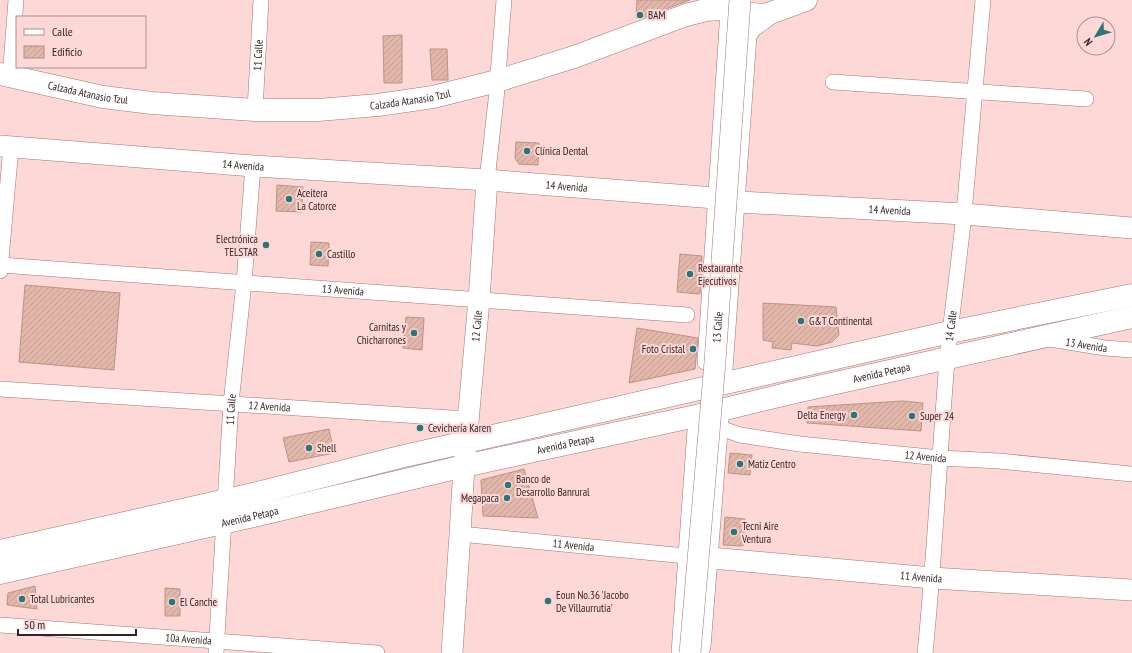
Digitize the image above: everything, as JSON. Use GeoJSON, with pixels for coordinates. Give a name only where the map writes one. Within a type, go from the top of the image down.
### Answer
{"type":"FeatureCollection","features":[{"type":"Feature","properties":{"kind":"main road","name":"Calzada Atanasio Tzul"},"geometry":{"type":"LineString","coordinates":[[5,76],[103,97],[152,103],[255,110],[318,110],[378,105],[433,97],[497,81],[574,57],[686,15],[706,10],[734,5],[744,13],[760,15],[768,14],[796,3]]}},
{"type":"Feature","properties":{"kind":"main road","name":"13 Calle"},"geometry":{"type":"LineString","coordinates":[[690,653],[714,370],[734,5]]}},
{"type":"Feature","properties":{"kind":"main road","name":"14 Avenida"},"geometry":{"type":"LineString","coordinates":[[5,146],[253,166],[487,180],[715,198],[738,202],[964,214],[1132,228]]}},
{"type":"Feature","properties":{"kind":"main road","name":"12 Calle"},"geometry":{"type":"LineString","coordinates":[[452,653],[465,443],[479,300],[487,180]]}},
{"type":"Feature","properties":{"kind":"main road","name":"Avenida Petapa"},"geometry":{"type":"LineString","coordinates":[[0,551],[253,494],[400,457],[950,332],[1132,295]]}},
{"type":"Feature","properties":{"kind":"main road","name":"Avenida Petapa"},"geometry":{"type":"LineString","coordinates":[[0,573],[225,523],[464,466],[696,416],[722,418],[948,359],[1132,317]]}},
{"type":"Feature","properties":{"kind":"main road","name":"11 Avenida"},"geometry":{"type":"LineString","coordinates":[[711,558],[932,578],[1132,590]]}},
{"type":"Feature","properties":{"kind":"street"},"geometry":{"type":"LineString","coordinates":[[5,76],[16,0]]}},
{"type":"Feature","properties":{"kind":"street","name":"11 Calle"},"geometry":{"type":"LineString","coordinates":[[255,110],[261,0]]}},
{"type":"Feature","properties":{"kind":"street","name":"12 Calle"},"geometry":{"type":"LineString","coordinates":[[487,180],[504,0]]}},
{"type":"Feature","properties":{"kind":"street","name":"14 Calle"},"geometry":{"type":"LineString","coordinates":[[925,653],[950,332],[964,214],[983,0]]}},
{"type":"Feature","properties":{"kind":"street","name":"13 Calle"},"geometry":{"type":"LineString","coordinates":[[724,384],[749,36],[754,29],[796,3]]}},
{"type":"Feature","properties":{"kind":"street"},"geometry":{"type":"LineString","coordinates":[[703,389],[715,198],[734,5]]}},
{"type":"Feature","properties":{"kind":"street"},"geometry":{"type":"LineString","coordinates":[[833,82],[1086,98]]}},
{"type":"Feature","properties":{"kind":"street"},"geometry":{"type":"LineString","coordinates":[[0,271],[5,146]]}},
{"type":"Feature","properties":{"kind":"street","name":"11 Calle"},"geometry":{"type":"LineString","coordinates":[[216,647],[225,523],[224,500],[231,403],[244,283],[253,166]]}},
{"type":"Feature","properties":{"kind":"street","name":"13 Avenida"},"geometry":{"type":"LineString","coordinates":[[0,265],[687,315]]}},
{"type":"Feature","properties":{"kind":"street","name":"13 Avenida"},"geometry":{"type":"LineString","coordinates":[[1041,337],[1104,348],[1132,350]]}},
{"type":"Feature","properties":{"kind":"street","name":"12 Avenida"},"geometry":{"type":"LineString","coordinates":[[0,389],[467,418]]}},
{"type":"Feature","properties":{"kind":"street"},"geometry":{"type":"LineString","coordinates":[[679,653],[696,416]]}},
{"type":"Feature","properties":{"kind":"street"},"geometry":{"type":"LineString","coordinates":[[700,653],[703,647],[722,418]]}},
{"type":"Feature","properties":{"kind":"street","name":"12 Avenida"},"geometry":{"type":"LineString","coordinates":[[722,418],[740,435],[800,444],[940,458],[999,461],[1132,474]]}},
{"type":"Feature","properties":{"kind":"street","name":"11 Avenida"},"geometry":{"type":"LineString","coordinates":[[460,534],[686,556]]}},
{"type":"Feature","properties":{"kind":"street","name":"10a Avenida"},"geometry":{"type":"LineString","coordinates":[[0,626],[216,647],[377,653]]}},
{"type":"Feature","properties":{"kind":"building"},"geometry":{"type":"Polygon","coordinates":[[[637,0],[690,0],[641,18],[636,18],[637,0]]]}},
{"type":"Feature","properties":{"kind":"building"},"geometry":{"type":"Polygon","coordinates":[[[402,35],[402,83],[384,83],[383,36],[402,35]]]}},
{"type":"Feature","properties":{"kind":"building"},"geometry":{"type":"Polygon","coordinates":[[[430,49],[447,49],[448,80],[432,80],[430,49]]]}},
{"type":"Feature","properties":{"kind":"building","name":"Clínica Dental"},"geometry":{"type":"Polygon","coordinates":[[[516,142],[539,143],[538,165],[519,164],[515,158],[516,142]]]}},
{"type":"Feature","properties":{"kind":"building","name":"Aceitera La Catorce"},"geometry":{"type":"Polygon","coordinates":[[[277,185],[303,187],[302,212],[276,211],[277,185]]]}},
{"type":"Feature","properties":{"kind":"building","name":"Castillo"},"geometry":{"type":"Polygon","coordinates":[[[311,242],[329,243],[328,266],[310,265],[311,242]]]}},
{"type":"Feature","properties":{"kind":"building","name":"Restaurante Ejecutivos"},"geometry":{"type":"Polygon","coordinates":[[[680,254],[702,256],[700,294],[677,292],[680,254]]]}},
{"type":"Feature","properties":{"kind":"building"},"geometry":{"type":"Polygon","coordinates":[[[25,285],[120,293],[114,370],[19,362],[25,285]]]}},
{"type":"Feature","properties":{"kind":"building","name":"G&T Continental"},"geometry":{"type":"Polygon","coordinates":[[[763,303],[836,307],[839,335],[832,342],[817,346],[792,343],[791,350],[772,348],[773,342],[763,340],[763,303]]]}},
{"type":"Feature","properties":{"kind":"building","name":"Carnitas y Chicharrones"},"geometry":{"type":"Polygon","coordinates":[[[406,317],[424,318],[422,350],[403,348],[406,317]]]}},
{"type":"Feature","properties":{"kind":"building"},"geometry":{"type":"Polygon","coordinates":[[[637,328],[698,338],[695,369],[629,383],[637,328]]]}},
{"type":"Feature","properties":{"kind":"building","name":"Delta Energy"},"geometry":{"type":"Polygon","coordinates":[[[903,401],[923,403],[921,431],[807,423],[808,407],[903,401]]]}},
{"type":"Feature","properties":{"kind":"building","name":"Shell"},"geometry":{"type":"Polygon","coordinates":[[[329,429],[334,453],[289,462],[283,438],[329,429]]]}},
{"type":"Feature","properties":{"kind":"building","name":"Matiz Centro"},"geometry":{"type":"Polygon","coordinates":[[[730,453],[752,455],[750,475],[728,473],[730,453]]]}},
{"type":"Feature","properties":{"kind":"building","name":"Megapaca"},"geometry":{"type":"Polygon","coordinates":[[[524,469],[538,518],[483,516],[481,480],[524,469]]]}},
{"type":"Feature","properties":{"kind":"building","name":"Tecni Aire Ventura"},"geometry":{"type":"Polygon","coordinates":[[[725,517],[745,519],[743,546],[723,545],[725,517]]]}},
{"type":"Feature","properties":{"kind":"building","name":"Total Lubricantes"},"geometry":{"type":"Polygon","coordinates":[[[35,586],[37,609],[7,605],[8,593],[35,586]]]}},
{"type":"Feature","properties":{"kind":"building","name":"El Canche"},"geometry":{"type":"Polygon","coordinates":[[[165,588],[180,589],[180,616],[165,616],[165,588]]]}},
{"type":"Feature","properties":{"kind":"place","name":"BAM"},"geometry":{"type":"Point","coordinates":[640,15]}},
{"type":"Feature","properties":{"kind":"place","name":"Clínica Dental"},"geometry":{"type":"Point","coordinates":[527,151]}},
{"type":"Feature","properties":{"kind":"place","name":"Aceitera La Catorce"},"geometry":{"type":"Point","coordinates":[289,199]}},
{"type":"Feature","properties":{"kind":"place","name":"Electrónica TELSTAR"},"geometry":{"type":"Point","coordinates":[266,245]}},
{"type":"Feature","properties":{"kind":"place","name":"Castillo"},"geometry":{"type":"Point","coordinates":[319,254]}},
{"type":"Feature","properties":{"kind":"place","name":"Restaurante Ejecutivos"},"geometry":{"type":"Point","coordinates":[690,274]}},
{"type":"Feature","properties":{"kind":"place","name":"G&T Continental"},"geometry":{"type":"Point","coordinates":[801,321]}},
{"type":"Feature","properties":{"kind":"place","name":"Carnitas y Chicharrones"},"geometry":{"type":"Point","coordinates":[414,333]}},
{"type":"Feature","properties":{"kind":"place","name":"Foto Cristal"},"geometry":{"type":"Point","coordinates":[693,349]}},
{"type":"Feature","properties":{"kind":"place","name":"Delta Energy"},"geometry":{"type":"Point","coordinates":[854,415]}},
{"type":"Feature","properties":{"kind":"place","name":"Super 24"},"geometry":{"type":"Point","coordinates":[912,416]}},
{"type":"Feature","properties":{"kind":"place","name":"Cevichería Karen"},"geometry":{"type":"Point","coordinates":[420,428]}},
{"type":"Feature","properties":{"kind":"place","name":"Shell"},"geometry":{"type":"Point","coordinates":[309,448]}},
{"type":"Feature","properties":{"kind":"place","name":"Matiz Centro"},"geometry":{"type":"Point","coordinates":[740,464]}},
{"type":"Feature","properties":{"kind":"place","name":"Banco de Desarrollo Banrural"},"geometry":{"type":"Point","coordinates":[508,485]}},
{"type":"Feature","properties":{"kind":"place","name":"Megapaca"},"geometry":{"type":"Point","coordinates":[507,498]}},
{"type":"Feature","properties":{"kind":"place","name":"Tecni Aire Ventura"},"geometry":{"type":"Point","coordinates":[734,532]}},
{"type":"Feature","properties":{"kind":"place","name":"Total Lubricantes"},"geometry":{"type":"Point","coordinates":[22,599]}},
{"type":"Feature","properties":{"kind":"place","name":"Eoun No.36 'Jacobo De Villaurrutia'"},"geometry":{"type":"Point","coordinates":[548,601]}},
{"type":"Feature","properties":{"kind":"place","name":"El Canche"},"geometry":{"type":"Point","coordinates":[172,602]}}]}
